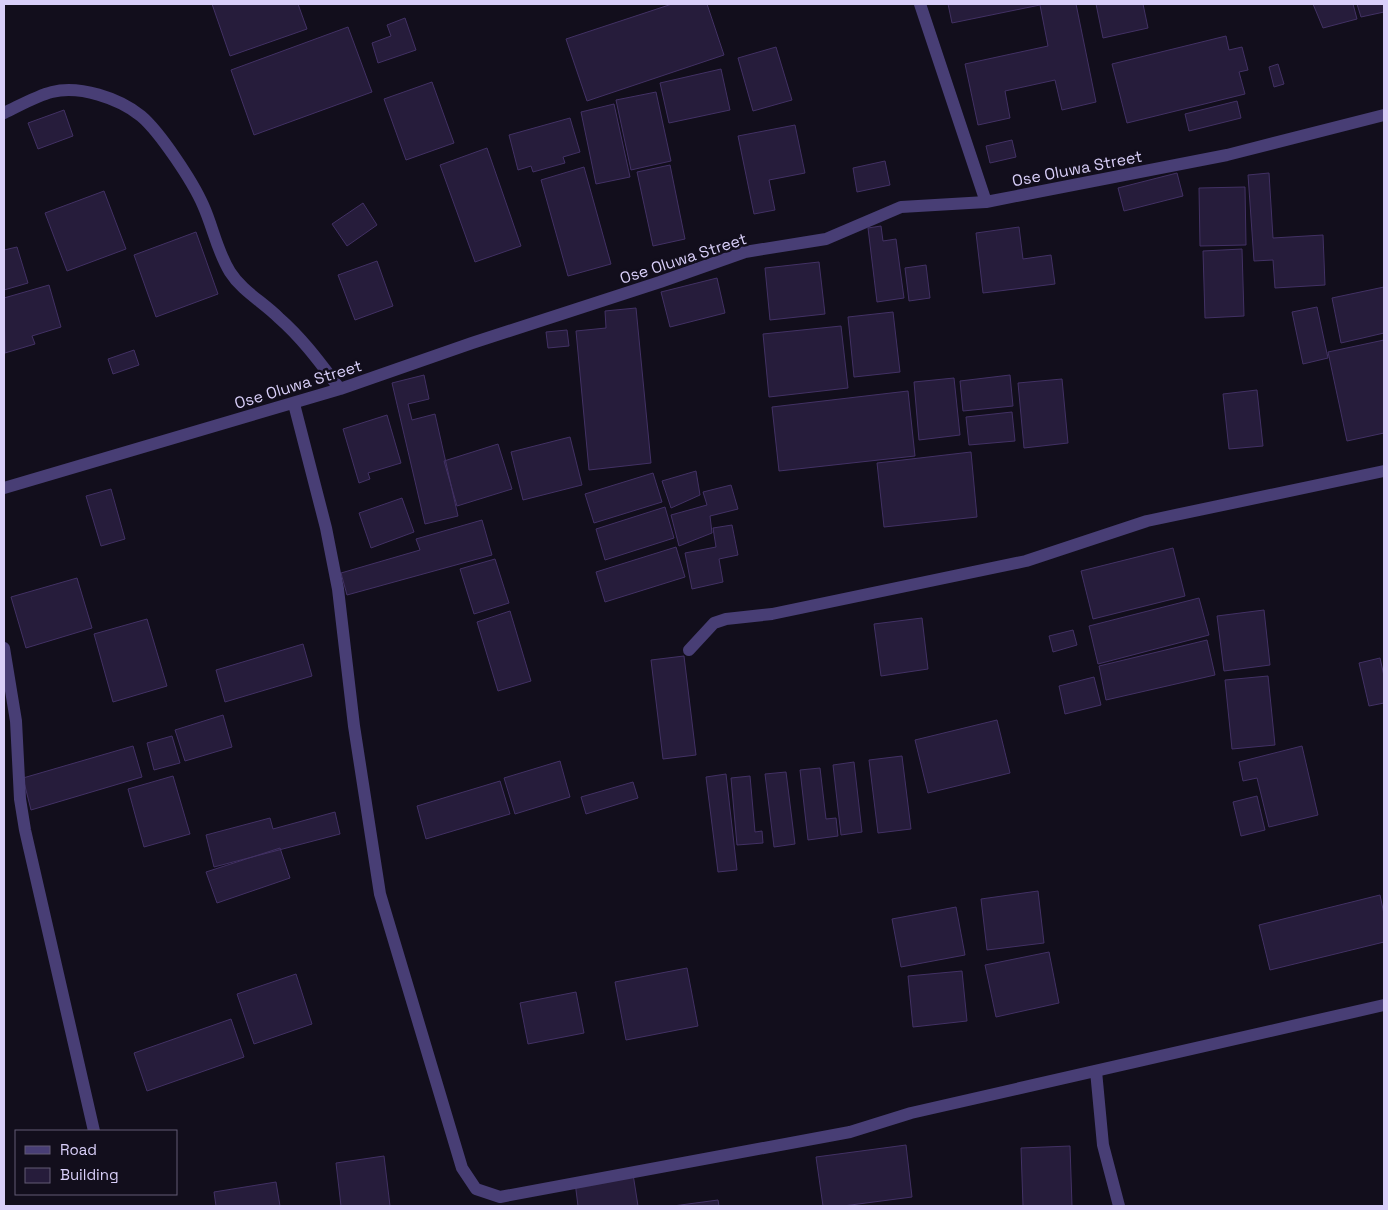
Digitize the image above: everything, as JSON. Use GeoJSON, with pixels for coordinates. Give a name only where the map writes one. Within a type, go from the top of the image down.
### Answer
{"type":"FeatureCollection","features":[{"type":"Feature","properties":{"kind":"street"},"geometry":{"type":"LineString","coordinates":[[920,4],[986,202]]}},
{"type":"Feature","properties":{"kind":"street"},"geometry":{"type":"LineString","coordinates":[[4,113],[52,92],[78,89],[107,98],[141,116],[178,160],[203,205],[220,254],[230,273],[252,297],[278,316],[304,342],[340,389]]}},
{"type":"Feature","properties":{"kind":"street","name":"Ose Oluwa Street"},"geometry":{"type":"LineString","coordinates":[[4,488],[294,404],[745,252],[826,239],[901,207],[986,202],[1227,155],[1384,114]]}},
{"type":"Feature","properties":{"kind":"street"},"geometry":{"type":"LineString","coordinates":[[294,404],[326,528],[338,589],[352,717],[380,894],[462,1168],[476,1189],[500,1197],[841,1134],[911,1113],[1384,1005]]}},
{"type":"Feature","properties":{"kind":"street"},"geometry":{"type":"LineString","coordinates":[[689,650],[714,623],[772,614],[1026,561],[1148,521],[1384,471]]}},
{"type":"Feature","properties":{"kind":"street"},"geometry":{"type":"LineString","coordinates":[[4,648],[16,721],[20,799],[25,830],[94,1130]]}},
{"type":"Feature","properties":{"kind":"street"},"geometry":{"type":"LineString","coordinates":[[1096,1071],[1103,1145],[1118,1206]]}},
{"type":"Feature","properties":{"kind":"building"},"geometry":{"type":"Polygon","coordinates":[[[212,4],[298,4],[307,29],[230,56],[212,4]]]}},
{"type":"Feature","properties":{"kind":"building"},"geometry":{"type":"Polygon","coordinates":[[[672,4],[707,4],[724,55],[587,101],[566,39],[672,4]]]}},
{"type":"Feature","properties":{"kind":"building"},"geometry":{"type":"Polygon","coordinates":[[[948,4],[1076,4],[1096,102],[1062,110],[1055,80],[1005,91],[1010,118],[978,125],[965,64],[1048,46],[1040,5],[952,23],[948,4]]]}},
{"type":"Feature","properties":{"kind":"building"},"geometry":{"type":"Polygon","coordinates":[[[1096,4],[1143,4],[1148,28],[1103,38],[1096,4]]]}},
{"type":"Feature","properties":{"kind":"building"},"geometry":{"type":"Polygon","coordinates":[[[1313,4],[1353,4],[1357,19],[1323,28],[1313,4]]]}},
{"type":"Feature","properties":{"kind":"building"},"geometry":{"type":"Polygon","coordinates":[[[1357,4],[1384,4],[1384,12],[1361,17],[1357,4]]]}},
{"type":"Feature","properties":{"kind":"building"},"geometry":{"type":"Polygon","coordinates":[[[405,18],[416,50],[378,63],[372,43],[391,36],[387,25],[405,18]]]}},
{"type":"Feature","properties":{"kind":"building"},"geometry":{"type":"Polygon","coordinates":[[[348,27],[372,92],[254,135],[231,70],[348,27]]]}},
{"type":"Feature","properties":{"kind":"building"},"geometry":{"type":"Polygon","coordinates":[[[1226,36],[1229,50],[1242,47],[1248,70],[1239,72],[1245,94],[1127,123],[1112,64],[1226,36]]]}},
{"type":"Feature","properties":{"kind":"building"},"geometry":{"type":"Polygon","coordinates":[[[776,47],[792,100],[753,111],[738,58],[776,47]]]}},
{"type":"Feature","properties":{"kind":"building"},"geometry":{"type":"Polygon","coordinates":[[[1278,64],[1284,84],[1274,87],[1269,67],[1278,64]]]}},
{"type":"Feature","properties":{"kind":"building"},"geometry":{"type":"Polygon","coordinates":[[[721,69],[730,110],[669,123],[660,83],[721,69]]]}},
{"type":"Feature","properties":{"kind":"building"},"geometry":{"type":"Polygon","coordinates":[[[432,82],[454,143],[406,160],[384,99],[432,82]]]}},
{"type":"Feature","properties":{"kind":"building"},"geometry":{"type":"Polygon","coordinates":[[[656,92],[671,161],[631,170],[616,100],[656,92]]]}},
{"type":"Feature","properties":{"kind":"building"},"geometry":{"type":"Polygon","coordinates":[[[1237,101],[1241,118],[1189,131],[1185,114],[1237,101]]]}},
{"type":"Feature","properties":{"kind":"building"},"geometry":{"type":"Polygon","coordinates":[[[614,104],[630,177],[596,184],[581,112],[614,104]]]}},
{"type":"Feature","properties":{"kind":"building"},"geometry":{"type":"Polygon","coordinates":[[[64,110],[73,136],[38,149],[28,123],[64,110]]]}},
{"type":"Feature","properties":{"kind":"building"},"geometry":{"type":"Polygon","coordinates":[[[570,118],[580,152],[563,157],[565,163],[533,172],[531,166],[518,170],[509,135],[570,118]]]}},
{"type":"Feature","properties":{"kind":"building"},"geometry":{"type":"Polygon","coordinates":[[[795,125],[805,173],[769,180],[775,210],[754,214],[738,136],[795,125]]]}},
{"type":"Feature","properties":{"kind":"building"},"geometry":{"type":"Polygon","coordinates":[[[1012,140],[1016,157],[990,163],[986,146],[1012,140]]]}},
{"type":"Feature","properties":{"kind":"building"},"geometry":{"type":"Polygon","coordinates":[[[487,148],[521,246],[475,262],[440,165],[487,148]]]}},
{"type":"Feature","properties":{"kind":"building"},"geometry":{"type":"Polygon","coordinates":[[[885,161],[890,185],[857,192],[853,168],[885,161]]]}},
{"type":"Feature","properties":{"kind":"building"},"geometry":{"type":"Polygon","coordinates":[[[670,165],[685,239],[653,246],[637,172],[670,165]]]}},
{"type":"Feature","properties":{"kind":"building"},"geometry":{"type":"Polygon","coordinates":[[[584,167],[611,264],[568,276],[541,180],[584,167]]]}},
{"type":"Feature","properties":{"kind":"building"},"geometry":{"type":"Polygon","coordinates":[[[1177,173],[1183,196],[1124,211],[1118,188],[1177,173]]]}},
{"type":"Feature","properties":{"kind":"building"},"geometry":{"type":"Polygon","coordinates":[[[1269,173],[1273,238],[1323,235],[1325,285],[1275,288],[1273,260],[1254,261],[1248,175],[1269,173]]]}},
{"type":"Feature","properties":{"kind":"building"},"geometry":{"type":"Polygon","coordinates":[[[1245,187],[1246,245],[1200,246],[1199,188],[1245,187]]]}},
{"type":"Feature","properties":{"kind":"building"},"geometry":{"type":"Polygon","coordinates":[[[104,191],[126,249],[67,271],[45,213],[104,191]]]}},
{"type":"Feature","properties":{"kind":"building"},"geometry":{"type":"Polygon","coordinates":[[[363,203],[377,225],[347,246],[332,224],[363,203]]]}},
{"type":"Feature","properties":{"kind":"building"},"geometry":{"type":"Polygon","coordinates":[[[881,226],[883,241],[896,239],[904,298],[877,302],[868,228],[881,226]]]}},
{"type":"Feature","properties":{"kind":"building"},"geometry":{"type":"Polygon","coordinates":[[[1019,227],[1023,259],[1051,255],[1055,284],[983,293],[976,233],[1019,227]]]}},
{"type":"Feature","properties":{"kind":"building"},"geometry":{"type":"Polygon","coordinates":[[[196,232],[218,294],[156,317],[134,255],[196,232]]]}},
{"type":"Feature","properties":{"kind":"building"},"geometry":{"type":"Polygon","coordinates":[[[17,247],[28,283],[4,290],[4,250],[17,247]]]}},
{"type":"Feature","properties":{"kind":"building"},"geometry":{"type":"Polygon","coordinates":[[[1242,249],[1244,316],[1205,318],[1203,251],[1242,249]]]}},
{"type":"Feature","properties":{"kind":"building"},"geometry":{"type":"Polygon","coordinates":[[[377,261],[393,306],[355,320],[338,275],[377,261]]]}},
{"type":"Feature","properties":{"kind":"building"},"geometry":{"type":"Polygon","coordinates":[[[819,262],[825,314],[770,320],[765,268],[819,262]]]}},
{"type":"Feature","properties":{"kind":"building"},"geometry":{"type":"Polygon","coordinates":[[[926,265],[930,298],[909,301],[905,268],[926,265]]]}},
{"type":"Feature","properties":{"kind":"building"},"geometry":{"type":"Polygon","coordinates":[[[717,278],[725,313],[670,327],[661,292],[717,278]]]}},
{"type":"Feature","properties":{"kind":"building"},"geometry":{"type":"Polygon","coordinates":[[[49,285],[61,327],[32,336],[35,344],[5,353],[4,298],[49,285]]]}},
{"type":"Feature","properties":{"kind":"building"},"geometry":{"type":"Polygon","coordinates":[[[1384,287],[1384,333],[1341,343],[1332,298],[1384,287]]]}},
{"type":"Feature","properties":{"kind":"building"},"geometry":{"type":"Polygon","coordinates":[[[1317,307],[1328,358],[1303,364],[1292,312],[1317,307]]]}},
{"type":"Feature","properties":{"kind":"building"},"geometry":{"type":"Polygon","coordinates":[[[636,308],[651,463],[589,470],[576,331],[606,328],[605,311],[636,308]]]}},
{"type":"Feature","properties":{"kind":"building"},"geometry":{"type":"Polygon","coordinates":[[[893,312],[900,372],[854,377],[848,317],[893,312]]]}},
{"type":"Feature","properties":{"kind":"building"},"geometry":{"type":"Polygon","coordinates":[[[841,326],[848,388],[769,397],[763,334],[841,326]]]}},
{"type":"Feature","properties":{"kind":"building"},"geometry":{"type":"Polygon","coordinates":[[[567,330],[569,346],[548,348],[546,332],[567,330]]]}},
{"type":"Feature","properties":{"kind":"building"},"geometry":{"type":"Polygon","coordinates":[[[1384,340],[1384,433],[1347,441],[1328,352],[1384,340]]]}},
{"type":"Feature","properties":{"kind":"building"},"geometry":{"type":"Polygon","coordinates":[[[134,350],[139,365],[113,374],[108,359],[134,350]]]}},
{"type":"Feature","properties":{"kind":"building"},"geometry":{"type":"Polygon","coordinates":[[[424,375],[429,399],[408,404],[412,420],[435,414],[458,516],[425,524],[392,383],[424,375]]]}},
{"type":"Feature","properties":{"kind":"building"},"geometry":{"type":"Polygon","coordinates":[[[1010,375],[1013,406],[963,411],[960,381],[1010,375]]]}},
{"type":"Feature","properties":{"kind":"building"},"geometry":{"type":"Polygon","coordinates":[[[954,378],[960,435],[919,440],[914,382],[954,378]]]}},
{"type":"Feature","properties":{"kind":"building"},"geometry":{"type":"Polygon","coordinates":[[[1062,379],[1068,443],[1024,448],[1018,383],[1062,379]]]}},
{"type":"Feature","properties":{"kind":"building"},"geometry":{"type":"Polygon","coordinates":[[[1257,390],[1263,446],[1229,449],[1223,394],[1257,390]]]}},
{"type":"Feature","properties":{"kind":"building"},"geometry":{"type":"Polygon","coordinates":[[[908,391],[915,456],[779,471],[772,407],[908,391]]]}},
{"type":"Feature","properties":{"kind":"building"},"geometry":{"type":"Polygon","coordinates":[[[1012,412],[1015,441],[969,445],[966,417],[1012,412]]]}},
{"type":"Feature","properties":{"kind":"building"},"geometry":{"type":"Polygon","coordinates":[[[387,415],[401,463],[368,473],[370,479],[359,483],[343,429],[387,415]]]}},
{"type":"Feature","properties":{"kind":"building"},"geometry":{"type":"Polygon","coordinates":[[[570,437],[582,485],[523,500],[511,452],[570,437]]]}},
{"type":"Feature","properties":{"kind":"building"},"geometry":{"type":"Polygon","coordinates":[[[498,444],[512,489],[457,506],[444,461],[498,444]]]}},
{"type":"Feature","properties":{"kind":"building"},"geometry":{"type":"Polygon","coordinates":[[[971,452],[977,517],[884,527],[877,463],[971,452]]]}},
{"type":"Feature","properties":{"kind":"building"},"geometry":{"type":"Polygon","coordinates":[[[696,471],[700,495],[671,508],[662,481],[696,471]]]}},
{"type":"Feature","properties":{"kind":"building"},"geometry":{"type":"Polygon","coordinates":[[[653,473],[662,502],[594,523],[585,494],[653,473]]]}},
{"type":"Feature","properties":{"kind":"building"},"geometry":{"type":"Polygon","coordinates":[[[731,485],[738,509],[710,516],[712,533],[679,546],[671,515],[707,505],[703,492],[731,485]]]}},
{"type":"Feature","properties":{"kind":"building"},"geometry":{"type":"Polygon","coordinates":[[[111,489],[125,539],[101,546],[86,496],[111,489]]]}},
{"type":"Feature","properties":{"kind":"building"},"geometry":{"type":"Polygon","coordinates":[[[402,498],[414,532],[371,548],[359,513],[402,498]]]}},
{"type":"Feature","properties":{"kind":"building"},"geometry":{"type":"Polygon","coordinates":[[[665,507],[674,538],[605,560],[596,529],[665,507]]]}},
{"type":"Feature","properties":{"kind":"building"},"geometry":{"type":"Polygon","coordinates":[[[482,520],[492,555],[347,595],[341,573],[420,550],[416,539],[482,520]]]}},
{"type":"Feature","properties":{"kind":"building"},"geometry":{"type":"Polygon","coordinates":[[[732,525],[738,555],[719,559],[723,582],[692,589],[685,553],[716,547],[713,528],[732,525]]]}},
{"type":"Feature","properties":{"kind":"building"},"geometry":{"type":"Polygon","coordinates":[[[676,547],[685,577],[605,602],[596,572],[676,547]]]}},
{"type":"Feature","properties":{"kind":"building"},"geometry":{"type":"Polygon","coordinates":[[[1173,548],[1185,596],[1093,619],[1081,571],[1173,548]]]}},
{"type":"Feature","properties":{"kind":"building"},"geometry":{"type":"Polygon","coordinates":[[[495,559],[509,603],[474,614],[460,569],[495,559]]]}},
{"type":"Feature","properties":{"kind":"building"},"geometry":{"type":"Polygon","coordinates":[[[77,578],[92,628],[26,648],[11,597],[77,578]]]}},
{"type":"Feature","properties":{"kind":"building"},"geometry":{"type":"Polygon","coordinates":[[[1199,598],[1209,635],[1098,664],[1089,626],[1199,598]]]}},
{"type":"Feature","properties":{"kind":"building"},"geometry":{"type":"Polygon","coordinates":[[[1264,610],[1270,665],[1224,671],[1217,616],[1264,610]]]}},
{"type":"Feature","properties":{"kind":"building"},"geometry":{"type":"Polygon","coordinates":[[[510,611],[531,681],[498,691],[477,622],[510,611]]]}},
{"type":"Feature","properties":{"kind":"building"},"geometry":{"type":"Polygon","coordinates":[[[922,618],[928,669],[881,676],[874,624],[922,618]]]}},
{"type":"Feature","properties":{"kind":"building"},"geometry":{"type":"Polygon","coordinates":[[[147,619],[167,686],[113,702],[94,634],[147,619]]]}},
{"type":"Feature","properties":{"kind":"building"},"geometry":{"type":"Polygon","coordinates":[[[1073,630],[1077,645],[1053,652],[1049,636],[1073,630]]]}},
{"type":"Feature","properties":{"kind":"building"},"geometry":{"type":"Polygon","coordinates":[[[1207,640],[1215,675],[1106,700],[1099,666],[1207,640]]]}},
{"type":"Feature","properties":{"kind":"building"},"geometry":{"type":"Polygon","coordinates":[[[303,644],[312,676],[225,702],[216,670],[303,644]]]}},
{"type":"Feature","properties":{"kind":"building"},"geometry":{"type":"Polygon","coordinates":[[[684,656],[696,755],[663,759],[651,660],[684,656]]]}},
{"type":"Feature","properties":{"kind":"building"},"geometry":{"type":"Polygon","coordinates":[[[1380,658],[1384,676],[1384,703],[1369,706],[1359,663],[1380,658]]]}},
{"type":"Feature","properties":{"kind":"building"},"geometry":{"type":"Polygon","coordinates":[[[1268,676],[1275,745],[1232,749],[1225,680],[1268,676]]]}},
{"type":"Feature","properties":{"kind":"building"},"geometry":{"type":"Polygon","coordinates":[[[1094,677],[1101,705],[1065,714],[1059,686],[1094,677]]]}},
{"type":"Feature","properties":{"kind":"building"},"geometry":{"type":"Polygon","coordinates":[[[223,715],[232,747],[185,761],[175,730],[223,715]]]}},
{"type":"Feature","properties":{"kind":"building"},"geometry":{"type":"Polygon","coordinates":[[[997,720],[1010,773],[928,793],[915,740],[997,720]]]}},
{"type":"Feature","properties":{"kind":"building"},"geometry":{"type":"Polygon","coordinates":[[[172,736],[180,763],[154,770],[147,743],[172,736]]]}},
{"type":"Feature","properties":{"kind":"building"},"geometry":{"type":"Polygon","coordinates":[[[133,746],[142,777],[31,810],[23,778],[133,746]]]}},
{"type":"Feature","properties":{"kind":"building"},"geometry":{"type":"Polygon","coordinates":[[[1302,746],[1318,815],[1269,827],[1257,778],[1243,781],[1239,762],[1302,746]]]}},
{"type":"Feature","properties":{"kind":"building"},"geometry":{"type":"Polygon","coordinates":[[[902,756],[911,829],[878,833],[869,760],[902,756]]]}},
{"type":"Feature","properties":{"kind":"building"},"geometry":{"type":"Polygon","coordinates":[[[560,761],[570,797],[515,814],[504,778],[560,761]]]}},
{"type":"Feature","properties":{"kind":"building"},"geometry":{"type":"Polygon","coordinates":[[[854,762],[862,832],[841,835],[833,765],[854,762]]]}},
{"type":"Feature","properties":{"kind":"building"},"geometry":{"type":"Polygon","coordinates":[[[820,768],[826,819],[836,818],[838,836],[808,840],[800,770],[820,768]]]}},
{"type":"Feature","properties":{"kind":"building"},"geometry":{"type":"Polygon","coordinates":[[[786,772],[795,844],[774,847],[765,774],[786,772]]]}},
{"type":"Feature","properties":{"kind":"building"},"geometry":{"type":"Polygon","coordinates":[[[726,774],[737,870],[718,872],[706,777],[726,774]]]}},
{"type":"Feature","properties":{"kind":"building"},"geometry":{"type":"Polygon","coordinates":[[[173,776],[190,834],[144,847],[128,789],[173,776]]]}},
{"type":"Feature","properties":{"kind":"building"},"geometry":{"type":"Polygon","coordinates":[[[750,776],[755,832],[762,831],[763,843],[737,845],[731,778],[750,776]]]}},
{"type":"Feature","properties":{"kind":"building"},"geometry":{"type":"Polygon","coordinates":[[[500,781],[510,814],[426,839],[417,806],[500,781]]]}},
{"type":"Feature","properties":{"kind":"building"},"geometry":{"type":"Polygon","coordinates":[[[633,782],[638,798],[586,814],[581,797],[633,782]]]}},
{"type":"Feature","properties":{"kind":"building"},"geometry":{"type":"Polygon","coordinates":[[[1257,796],[1265,830],[1241,836],[1233,802],[1257,796]]]}},
{"type":"Feature","properties":{"kind":"building"},"geometry":{"type":"Polygon","coordinates":[[[335,812],[340,834],[214,867],[206,835],[270,818],[273,829],[335,812]]]}},
{"type":"Feature","properties":{"kind":"building"},"geometry":{"type":"Polygon","coordinates":[[[280,848],[290,878],[217,903],[206,872],[280,848]]]}},
{"type":"Feature","properties":{"kind":"building"},"geometry":{"type":"Polygon","coordinates":[[[1038,891],[1044,943],[987,950],[981,899],[1038,891]]]}},
{"type":"Feature","properties":{"kind":"building"},"geometry":{"type":"Polygon","coordinates":[[[1380,895],[1384,914],[1384,942],[1270,970],[1259,925],[1380,895]]]}},
{"type":"Feature","properties":{"kind":"building"},"geometry":{"type":"Polygon","coordinates":[[[956,907],[965,955],[901,967],[892,919],[956,907]]]}},
{"type":"Feature","properties":{"kind":"building"},"geometry":{"type":"Polygon","coordinates":[[[1049,952],[1059,1003],[996,1017],[985,965],[1049,952]]]}},
{"type":"Feature","properties":{"kind":"building"},"geometry":{"type":"Polygon","coordinates":[[[687,968],[698,1026],[626,1040],[615,982],[687,968]]]}},
{"type":"Feature","properties":{"kind":"building"},"geometry":{"type":"Polygon","coordinates":[[[962,971],[967,1021],[913,1027],[908,976],[962,971]]]}},
{"type":"Feature","properties":{"kind":"building"},"geometry":{"type":"Polygon","coordinates":[[[296,974],[312,1024],[254,1044],[237,994],[296,974]]]}},
{"type":"Feature","properties":{"kind":"building"},"geometry":{"type":"Polygon","coordinates":[[[576,992],[584,1033],[528,1044],[520,1003],[576,992]]]}},
{"type":"Feature","properties":{"kind":"building"},"geometry":{"type":"Polygon","coordinates":[[[231,1019],[244,1057],[147,1091],[134,1053],[231,1019]]]}},
{"type":"Feature","properties":{"kind":"building"},"geometry":{"type":"Polygon","coordinates":[[[906,1145],[912,1197],[843,1206],[823,1206],[816,1157],[906,1145]]]}},
{"type":"Feature","properties":{"kind":"building"},"geometry":{"type":"Polygon","coordinates":[[[1070,1146],[1072,1206],[1023,1206],[1021,1148],[1070,1146]]]}},
{"type":"Feature","properties":{"kind":"building"},"geometry":{"type":"Polygon","coordinates":[[[384,1156],[390,1206],[341,1206],[336,1163],[384,1156]]]}},
{"type":"Feature","properties":{"kind":"building"},"geometry":{"type":"Polygon","coordinates":[[[633,1174],[638,1206],[578,1206],[575,1182],[633,1174]]]}},
{"type":"Feature","properties":{"kind":"building"},"geometry":{"type":"Polygon","coordinates":[[[276,1182],[280,1206],[216,1206],[214,1192],[276,1182]]]}},
{"type":"Feature","properties":{"kind":"building"},"geometry":{"type":"Polygon","coordinates":[[[718,1200],[719,1206],[673,1206],[718,1200]]]}}]}
